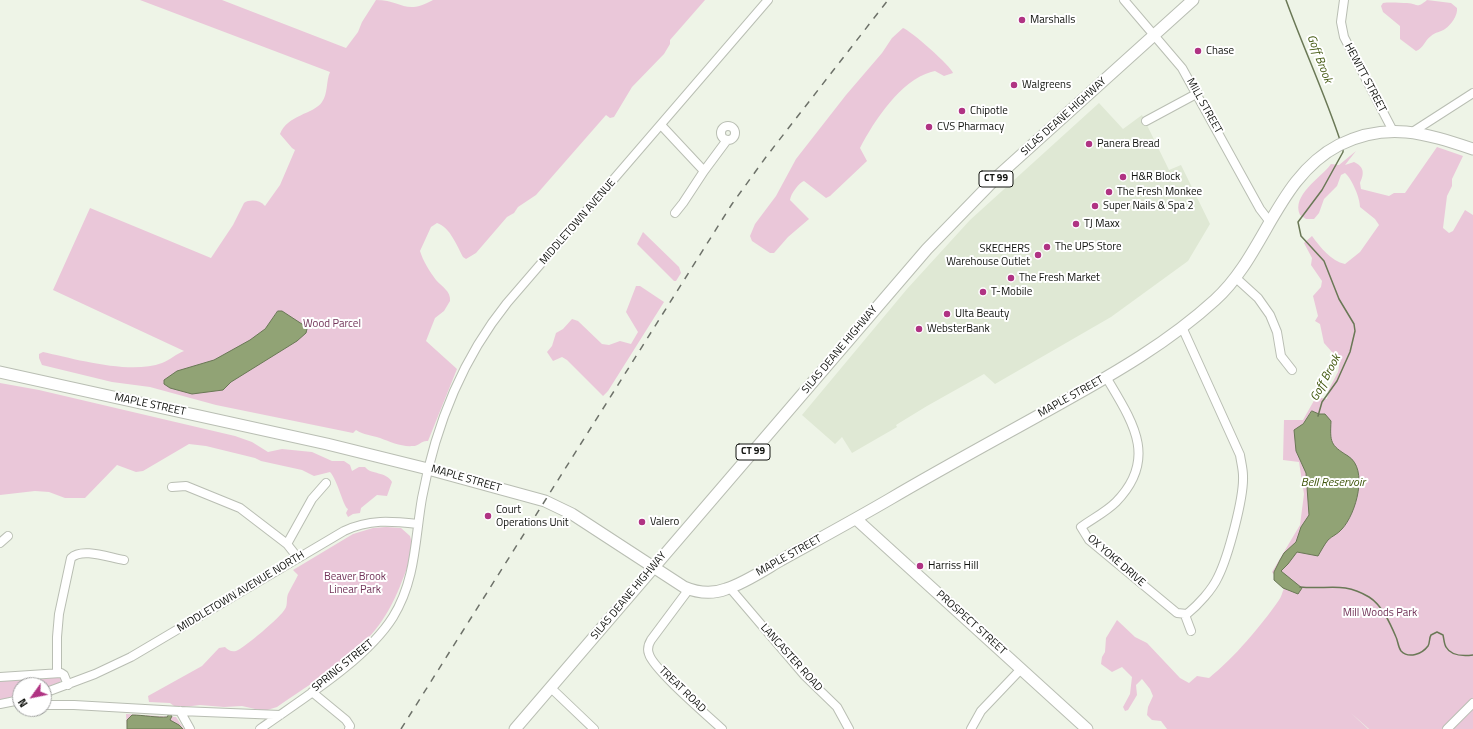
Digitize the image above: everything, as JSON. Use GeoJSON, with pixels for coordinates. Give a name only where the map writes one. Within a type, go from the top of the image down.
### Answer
{"type":"FeatureCollection","features":[{"type":"Feature","properties":{"kind":"main road","name":"SILAS DEANE HIGHWAY"},"geometry":{"type":"LineString","coordinates":[[516,729],[927,249],[999,175],[1193,0]]}},
{"type":"Feature","properties":{"kind":"main road","name":"MAPLE STREET"},"geometry":{"type":"LineString","coordinates":[[0,372],[327,444],[428,469],[557,506],[654,566],[679,584],[689,589],[714,592],[730,588],[856,518],[1106,377],[1157,345],[1216,299],[1236,278],[1290,188],[1314,161],[1342,144],[1361,137],[1393,131],[1414,132],[1434,136],[1473,149]]}},
{"type":"Feature","properties":{"kind":"main road","name":"PROSPECT STREET"},"geometry":{"type":"LineString","coordinates":[[856,518],[1086,729]]}},
{"type":"Feature","properties":{"kind":"street","name":"MIDDLETOWN AVENUE"},"geometry":{"type":"LineString","coordinates":[[428,469],[438,434],[451,402],[474,350],[483,335],[507,303],[768,0]]}},
{"type":"Feature","properties":{"kind":"street","name":"MILL STREET"},"geometry":{"type":"LineString","coordinates":[[1124,0],[1155,34],[1182,68],[1198,93],[1260,209],[1270,222]]}},
{"type":"Feature","properties":{"kind":"street","name":"HEWITT STREET"},"geometry":{"type":"LineString","coordinates":[[1344,0],[1341,22],[1344,37],[1393,131]]}},
{"type":"Feature","properties":{"kind":"street"},"geometry":{"type":"LineString","coordinates":[[1146,121],[1198,93]]}},
{"type":"Feature","properties":{"kind":"street"},"geometry":{"type":"LineString","coordinates":[[1414,132],[1473,94]]}},
{"type":"Feature","properties":{"kind":"street"},"geometry":{"type":"LineString","coordinates":[[661,125],[704,171]]}},
{"type":"Feature","properties":{"kind":"street"},"geometry":{"type":"LineString","coordinates":[[675,213],[684,203],[704,171],[727,140]]}},
{"type":"Feature","properties":{"kind":"street"},"geometry":{"type":"LineString","coordinates":[[1236,278],[1258,298],[1270,315],[1277,332],[1281,356],[1292,370]]}},
{"type":"Feature","properties":{"kind":"street"},"geometry":{"type":"LineString","coordinates":[[1182,327],[1240,455],[1243,477],[1241,498],[1228,550],[1218,578],[1196,606],[1185,615],[1191,631]]}},
{"type":"Feature","properties":{"kind":"street","name":"OX YOKE DRIVE"},"geometry":{"type":"LineString","coordinates":[[1106,377],[1125,410],[1138,441],[1139,465],[1129,486],[1115,503],[1081,527],[1089,540],[1177,613],[1185,615]]}},
{"type":"Feature","properties":{"kind":"street","name":"SPRING STREET"},"geometry":{"type":"LineString","coordinates":[[260,729],[367,650],[381,635],[393,618],[411,575],[428,469]]}},
{"type":"Feature","properties":{"kind":"street"},"geometry":{"type":"LineString","coordinates":[[287,544],[309,503],[326,483]]}},
{"type":"Feature","properties":{"kind":"street"},"geometry":{"type":"LineString","coordinates":[[172,487],[186,486],[240,508],[287,544],[298,558]]}},
{"type":"Feature","properties":{"kind":"street","name":"MIDDLETOWN AVENUE NORTH"},"geometry":{"type":"LineString","coordinates":[[52,690],[68,685],[131,657],[356,525],[384,521],[418,524]]}},
{"type":"Feature","properties":{"kind":"street"},"geometry":{"type":"LineString","coordinates":[[0,543],[8,536]]}},
{"type":"Feature","properties":{"kind":"street"},"geometry":{"type":"LineString","coordinates":[[57,672],[57,637],[59,614],[71,558],[75,554],[83,552],[124,560]]}},
{"type":"Feature","properties":{"kind":"street","name":"LANCASTER ROAD"},"geometry":{"type":"LineString","coordinates":[[730,588],[805,676],[837,707],[849,729]]}},
{"type":"Feature","properties":{"kind":"street","name":"TREAT ROAD"},"geometry":{"type":"LineString","coordinates":[[689,589],[648,644],[649,654],[657,668],[722,729]]}},
{"type":"Feature","properties":{"kind":"street"},"geometry":{"type":"LineString","coordinates":[[971,729],[981,711],[1021,669]]}},
{"type":"Feature","properties":{"kind":"street"},"geometry":{"type":"LineString","coordinates":[[0,677],[57,672],[64,675],[68,685]]}},
{"type":"Feature","properties":{"kind":"street"},"geometry":{"type":"LineString","coordinates":[[551,688],[594,729]]}},
{"type":"Feature","properties":{"kind":"street"},"geometry":{"type":"LineString","coordinates":[[312,692],[346,720],[350,726],[349,729]]}},
{"type":"Feature","properties":{"kind":"street"},"geometry":{"type":"LineString","coordinates":[[0,704],[12,702]]}},
{"type":"Feature","properties":{"kind":"street"},"geometry":{"type":"LineString","coordinates":[[1447,729],[1473,703]]}},
{"type":"Feature","properties":{"kind":"street"},"geometry":{"type":"LineString","coordinates":[[52,705],[280,715]]}},
{"type":"Feature","properties":{"kind":"street"},"geometry":{"type":"LineString","coordinates":[[180,711],[190,729]]}},
{"type":"Feature","properties":{"kind":"shaded area"},"geometry":{"type":"Polygon","coordinates":[[[1099,103],[1123,129],[1142,115],[1169,170],[1181,165],[1210,224],[1188,261],[1111,317],[995,384],[984,374],[927,406],[896,425],[897,427],[852,453],[842,437],[835,444],[802,415],[907,289],[970,220],[1099,103]]]}},
{"type":"Feature","properties":{"kind":"green space","name":"Wood Parcel"},"geometry":{"type":"Polygon","coordinates":[[[140,0],[222,0],[346,48],[358,32],[362,22],[376,0],[416,7],[433,0],[705,0],[670,40],[670,44],[664,54],[632,87],[614,117],[610,118],[606,115],[536,195],[518,207],[514,213],[507,217],[476,253],[466,259],[463,257],[453,237],[446,228],[437,223],[431,227],[420,251],[431,274],[448,292],[450,301],[444,311],[435,318],[426,341],[457,369],[428,441],[424,441],[415,446],[404,446],[356,430],[353,433],[216,405],[150,387],[112,382],[42,365],[39,354],[43,352],[103,365],[135,367],[162,363],[184,351],[53,290],[90,208],[211,258],[233,225],[244,203],[255,201],[260,202],[265,206],[280,185],[295,150],[280,134],[283,128],[294,119],[318,106],[324,99],[330,72],[140,0]]]}},
{"type":"Feature","properties":{"kind":"green space"},"geometry":{"type":"Polygon","coordinates":[[[1427,0],[1451,3],[1457,8],[1457,11],[1454,20],[1447,27],[1433,35],[1421,48],[1416,51],[1400,39],[1400,26],[1383,12],[1381,6],[1383,3],[1407,3],[1419,5],[1427,0]]]}},
{"type":"Feature","properties":{"kind":"green space"},"geometry":{"type":"Polygon","coordinates":[[[903,28],[914,35],[930,49],[951,69],[953,73],[944,76],[935,71],[931,72],[920,76],[899,92],[881,114],[860,148],[867,161],[830,196],[826,198],[804,181],[800,184],[794,191],[790,200],[809,219],[788,237],[774,253],[770,253],[752,241],[750,236],[755,224],[776,196],[796,159],[846,95],[882,53],[892,38],[903,28]]]}},
{"type":"Feature","properties":{"kind":"green space","name":"Mill Woods Park"},"geometry":{"type":"Polygon","coordinates":[[[1437,147],[1463,156],[1452,179],[1452,186],[1447,196],[1443,228],[1449,233],[1453,231],[1465,210],[1473,215],[1473,729],[1369,729],[1351,713],[1368,729],[1167,729],[1161,721],[1152,720],[1147,715],[1148,707],[1153,696],[1150,689],[1142,679],[1136,685],[1137,695],[1128,710],[1125,711],[1123,707],[1130,694],[1132,677],[1122,667],[1112,672],[1101,664],[1102,657],[1105,652],[1106,638],[1117,620],[1135,637],[1147,643],[1180,678],[1189,683],[1197,676],[1209,678],[1228,661],[1264,620],[1280,599],[1284,589],[1272,572],[1300,525],[1304,494],[1299,462],[1283,460],[1284,420],[1303,420],[1316,397],[1327,399],[1329,389],[1338,372],[1340,361],[1324,343],[1320,324],[1315,321],[1318,316],[1313,296],[1321,287],[1322,281],[1311,265],[1312,258],[1304,243],[1312,236],[1322,249],[1331,257],[1345,264],[1360,252],[1379,225],[1375,219],[1360,207],[1355,189],[1345,173],[1341,175],[1337,186],[1324,199],[1319,213],[1314,219],[1306,219],[1300,215],[1298,208],[1303,194],[1331,164],[1339,165],[1356,151],[1345,165],[1354,162],[1362,168],[1363,174],[1360,183],[1361,189],[1389,196],[1394,193],[1405,193],[1437,147]]]}},
{"type":"Feature","properties":{"kind":"green space"},"geometry":{"type":"Polygon","coordinates":[[[643,232],[679,267],[681,273],[676,281],[674,281],[637,244],[643,232]]]}},
{"type":"Feature","properties":{"kind":"green space"},"geometry":{"type":"Polygon","coordinates":[[[636,286],[640,286],[664,302],[608,391],[603,396],[567,360],[562,357],[553,361],[547,352],[552,346],[556,333],[563,329],[572,319],[578,321],[602,344],[609,345],[620,341],[631,344],[638,332],[626,312],[636,286]]]}},
{"type":"Feature","properties":{"kind":"green space"},"geometry":{"type":"Polygon","coordinates":[[[0,383],[39,390],[235,436],[252,442],[268,452],[282,449],[312,452],[332,461],[344,461],[350,465],[352,471],[359,467],[365,467],[371,471],[386,476],[392,482],[387,496],[377,495],[361,508],[360,513],[353,514],[348,517],[346,513],[348,509],[330,472],[314,476],[302,470],[261,461],[255,458],[206,446],[189,444],[143,471],[136,472],[117,465],[85,498],[65,498],[49,492],[35,491],[0,495],[0,383]]]}},
{"type":"Feature","properties":{"kind":"green space","name":"Beaver Brook Linear Park"},"geometry":{"type":"Polygon","coordinates":[[[373,528],[401,528],[410,536],[412,547],[410,559],[392,604],[379,625],[345,660],[277,707],[264,711],[242,706],[224,707],[200,705],[184,707],[174,706],[170,703],[149,702],[148,696],[202,666],[219,648],[225,647],[236,651],[254,639],[270,625],[286,607],[288,594],[298,575],[293,570],[353,534],[373,528]]]}},
{"type":"Feature","properties":{"kind":"green space"},"geometry":{"type":"Polygon","coordinates":[[[57,676],[62,679],[59,683],[52,686],[52,677],[43,677],[57,676]]]}},
{"type":"Feature","properties":{"kind":"green space"},"geometry":{"type":"Polygon","coordinates":[[[12,679],[12,698],[0,702],[0,680],[12,679]]]}},
{"type":"Feature","properties":{"kind":"green space"},"geometry":{"type":"Polygon","coordinates":[[[126,714],[176,717],[184,729],[127,729],[126,714]]]}},
{"type":"Feature","properties":{"kind":"water"},"geometry":{"type":"Polygon","coordinates":[[[278,311],[282,311],[305,326],[307,329],[306,333],[297,341],[231,382],[223,390],[192,394],[170,388],[164,384],[164,380],[177,371],[214,360],[250,340],[265,329],[278,311]]]}},
{"type":"Feature","properties":{"kind":"water","name":"Bell Reservoir"},"geometry":{"type":"Polygon","coordinates":[[[1312,411],[1319,414],[1325,414],[1331,421],[1332,442],[1334,446],[1354,462],[1358,471],[1359,481],[1356,503],[1352,513],[1342,529],[1328,540],[1318,556],[1297,552],[1281,571],[1302,588],[1298,594],[1283,588],[1274,580],[1274,572],[1284,553],[1296,542],[1301,527],[1309,515],[1306,473],[1296,451],[1294,430],[1303,424],[1312,411]]]}},
{"type":"Feature","properties":{"kind":"water"},"geometry":{"type":"Polygon","coordinates":[[[169,714],[172,716],[170,720],[183,729],[127,729],[127,720],[132,715],[167,717],[169,714]]]}},
{"type":"Feature","properties":{"kind":"waterway","name":"Goff Brook"},"geometry":{"type":"LineString","coordinates":[[1286,0],[1340,140]]}},
{"type":"Feature","properties":{"kind":"waterway","name":"Goff Brook"},"geometry":{"type":"LineString","coordinates":[[1318,416],[1322,402],[1337,381],[1350,352],[1355,331],[1354,324],[1339,299],[1324,261],[1301,236],[1298,222],[1322,190],[1343,152],[1343,147]]}},
{"type":"Feature","properties":{"kind":"waterway","name":"Goff Brook"},"geometry":{"type":"LineString","coordinates":[[1300,587],[1335,587],[1351,589],[1374,600],[1391,626],[1401,651],[1408,655],[1419,653],[1425,649],[1428,646],[1431,635],[1437,632],[1443,635],[1445,646],[1451,652],[1462,655],[1473,655]]}},
{"type":"Feature","properties":{"kind":"railway"},"geometry":{"type":"LineString","coordinates":[[401,729],[732,204],[766,157],[888,0]]}},
{"type":"Feature","properties":{"kind":"place","name":"Marshalls"},"geometry":{"type":"Point","coordinates":[1022,20]}},
{"type":"Feature","properties":{"kind":"place","name":"Chase"},"geometry":{"type":"Point","coordinates":[1198,51]}},
{"type":"Feature","properties":{"kind":"place","name":"Walgreens"},"geometry":{"type":"Point","coordinates":[1014,85]}},
{"type":"Feature","properties":{"kind":"place","name":"Chipotle"},"geometry":{"type":"Point","coordinates":[962,111]}},
{"type":"Feature","properties":{"kind":"place","name":"CVS Pharmacy"},"geometry":{"type":"Point","coordinates":[929,127]}},
{"type":"Feature","properties":{"kind":"place","name":"Panera Bread"},"geometry":{"type":"Point","coordinates":[1089,144]}},
{"type":"Feature","properties":{"kind":"place","name":"H&R Block"},"geometry":{"type":"Point","coordinates":[1123,177]}},
{"type":"Feature","properties":{"kind":"place","name":"The Fresh Monkee"},"geometry":{"type":"Point","coordinates":[1109,192]}},
{"type":"Feature","properties":{"kind":"place","name":"Super Nails & Spa 2"},"geometry":{"type":"Point","coordinates":[1095,206]}},
{"type":"Feature","properties":{"kind":"place","name":"TJ Maxx"},"geometry":{"type":"Point","coordinates":[1076,224]}},
{"type":"Feature","properties":{"kind":"place","name":"The UPS Store"},"geometry":{"type":"Point","coordinates":[1047,247]}},
{"type":"Feature","properties":{"kind":"place","name":"SKECHERS Warehouse Outlet"},"geometry":{"type":"Point","coordinates":[1038,255]}},
{"type":"Feature","properties":{"kind":"place","name":"The Fresh Market"},"geometry":{"type":"Point","coordinates":[1011,278]}},
{"type":"Feature","properties":{"kind":"place","name":"T-Mobile"},"geometry":{"type":"Point","coordinates":[983,292]}},
{"type":"Feature","properties":{"kind":"place","name":"Ulta Beauty"},"geometry":{"type":"Point","coordinates":[947,314]}},
{"type":"Feature","properties":{"kind":"place","name":"WebsterBank"},"geometry":{"type":"Point","coordinates":[919,329]}},
{"type":"Feature","properties":{"kind":"place","name":"Court Operations Unit"},"geometry":{"type":"Point","coordinates":[488,516]}},
{"type":"Feature","properties":{"kind":"place","name":"Valero"},"geometry":{"type":"Point","coordinates":[642,522]}},
{"type":"Feature","properties":{"kind":"place","name":"Harriss Hill"},"geometry":{"type":"Point","coordinates":[920,566]}}]}
